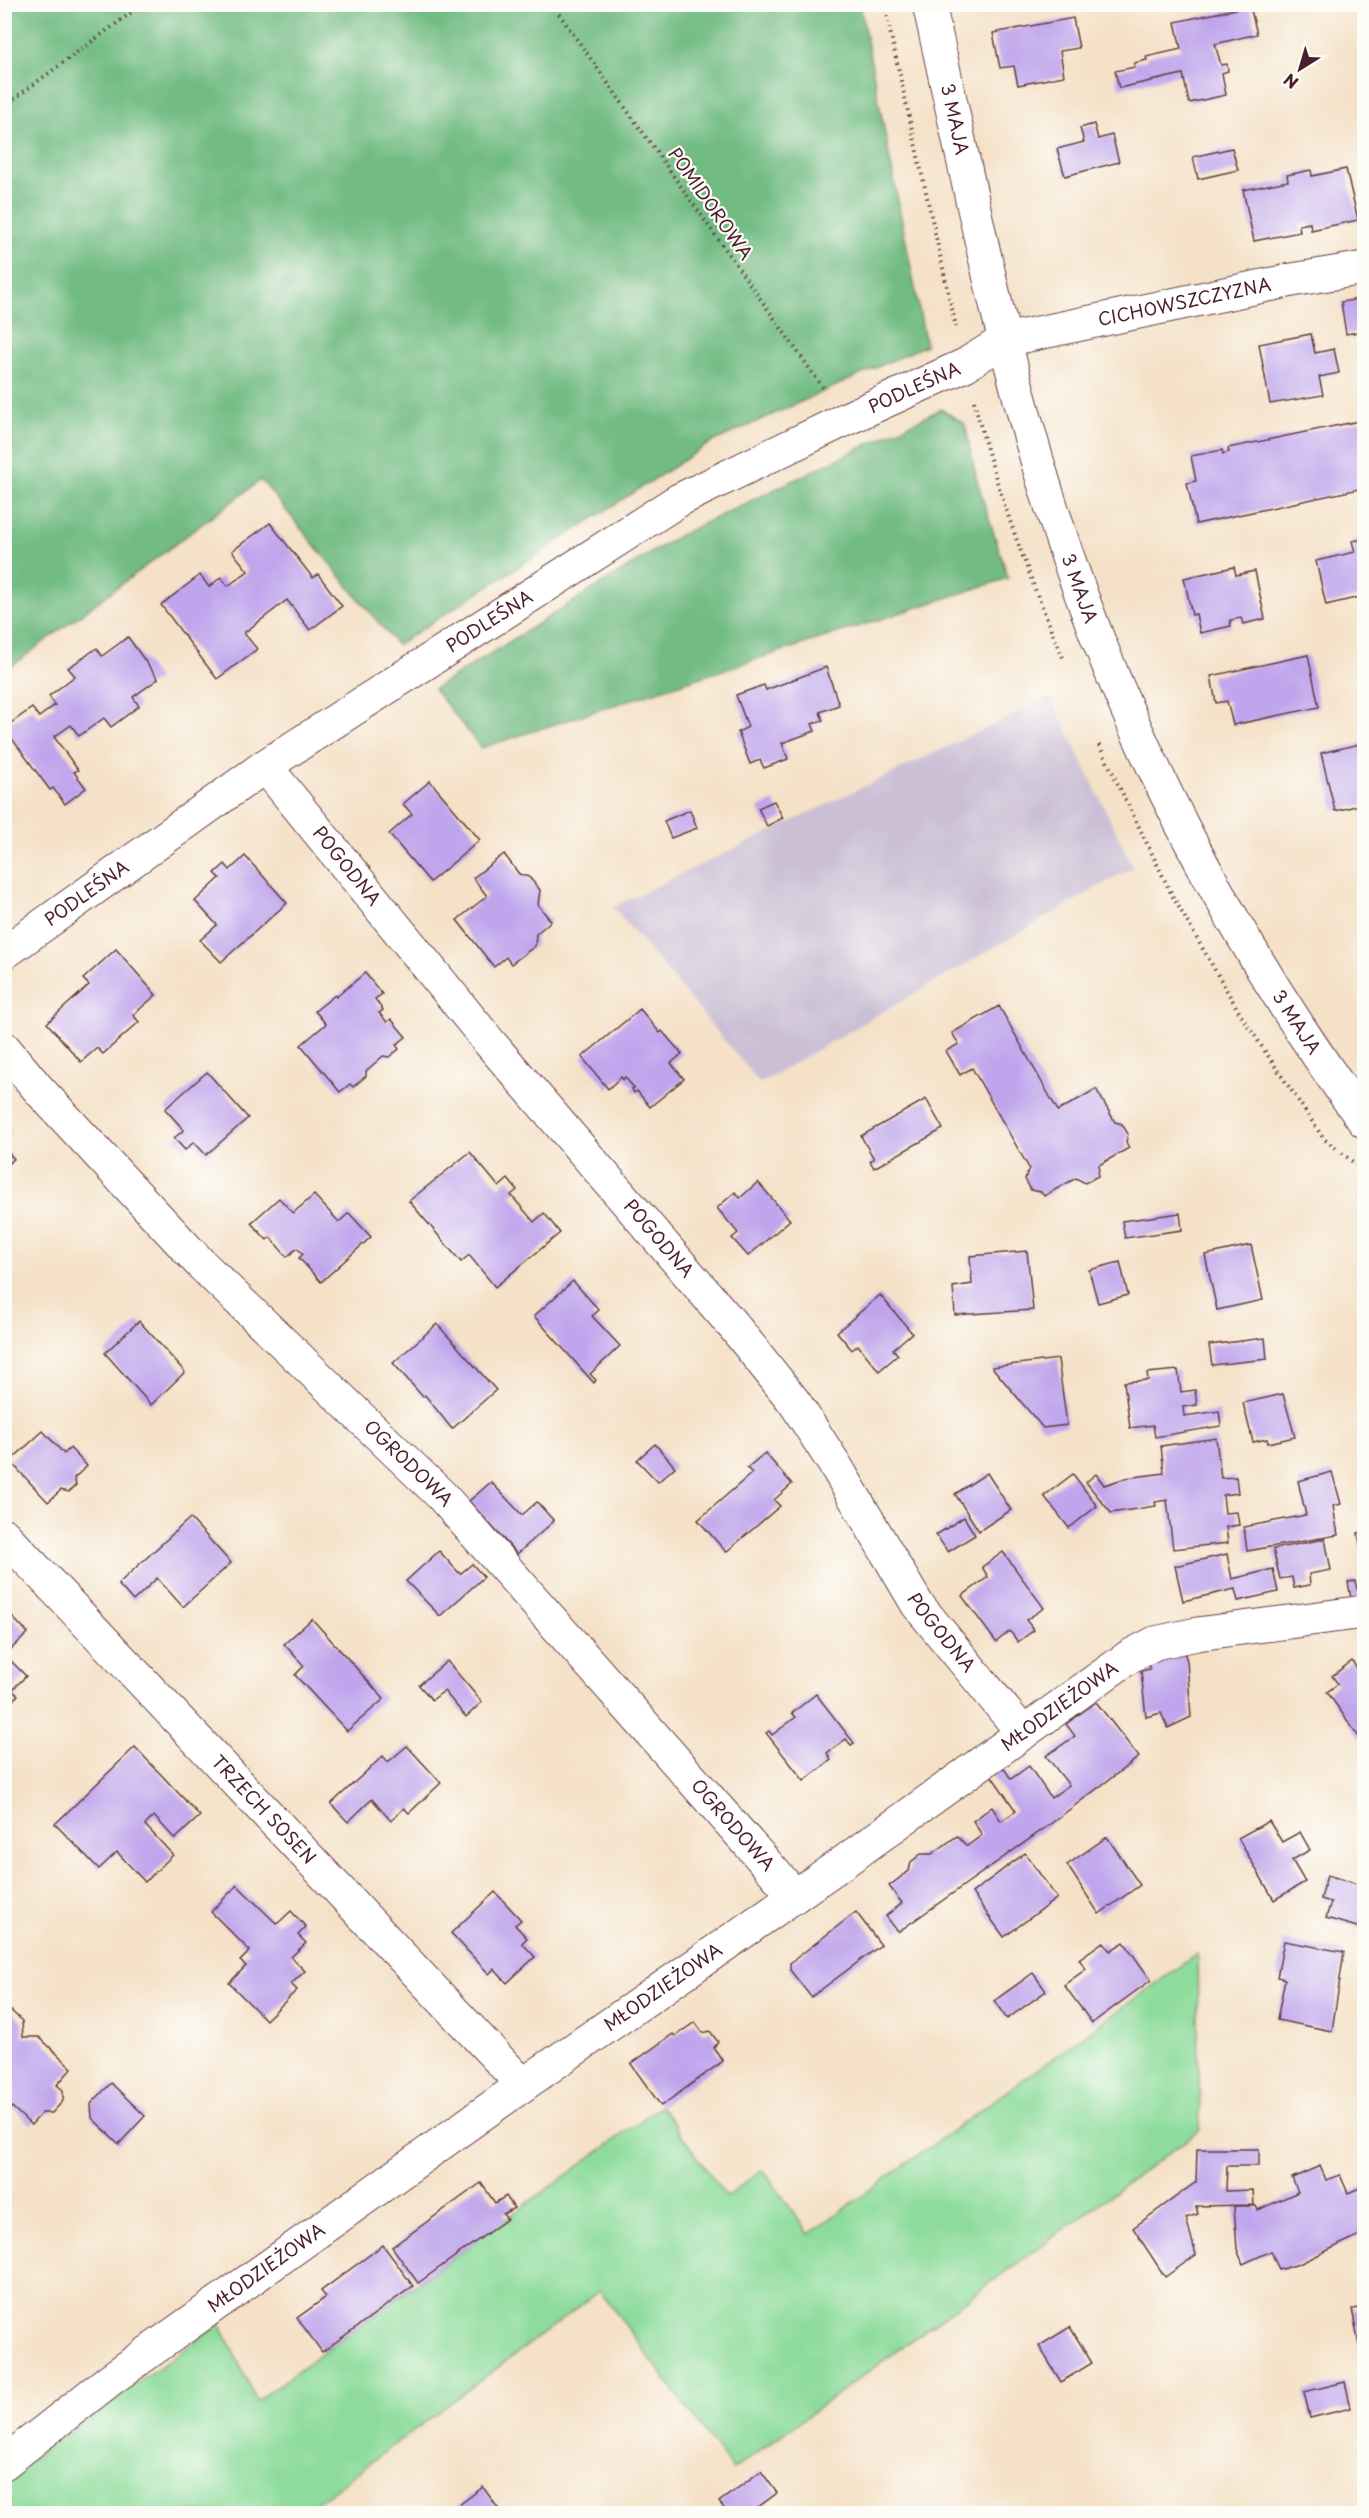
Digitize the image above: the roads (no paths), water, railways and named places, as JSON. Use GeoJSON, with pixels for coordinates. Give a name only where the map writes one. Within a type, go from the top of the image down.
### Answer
{"type":"FeatureCollection","features":[{"type":"Feature","properties":{"kind":"street","name":"3 MAJA"},"geometry":{"type":"LineString","coordinates":[[929,4],[1005,340],[1051,505],[1085,604],[1139,735],[1174,811],[1234,922],[1290,1016],[1365,1120]]}},
{"type":"Feature","properties":{"kind":"street","name":"CICHOWSZCZYZNA"},"geometry":{"type":"LineString","coordinates":[[1005,340],[1292,280],[1365,268]]}},
{"type":"Feature","properties":{"kind":"street","name":"PODLEŚNA"},"geometry":{"type":"LineString","coordinates":[[4,953],[265,766],[679,500],[846,419],[965,365],[1005,340]]}},
{"type":"Feature","properties":{"kind":"street","name":"POGODNA"},"geometry":{"type":"LineString","coordinates":[[265,766],[490,1043],[736,1329],[795,1403],[837,1468],[917,1604],[1023,1733]]}},
{"type":"Feature","properties":{"kind":"street","name":"OGRODOWA"},"geometry":{"type":"LineString","coordinates":[[4,1048],[40,1091],[201,1264],[441,1496],[795,1896]]}},
{"type":"Feature","properties":{"kind":"street","name":"TRZECH SOSEN"},"geometry":{"type":"LineString","coordinates":[[4,1535],[523,2085]]}},
{"type":"Feature","properties":{"kind":"street","name":"MŁODZIEŻOWA"},"geometry":{"type":"LineString","coordinates":[[4,2463],[111,2379],[523,2085],[795,1896],[1130,1656],[1155,1643],[1197,1634],[1365,1612]]}}]}
